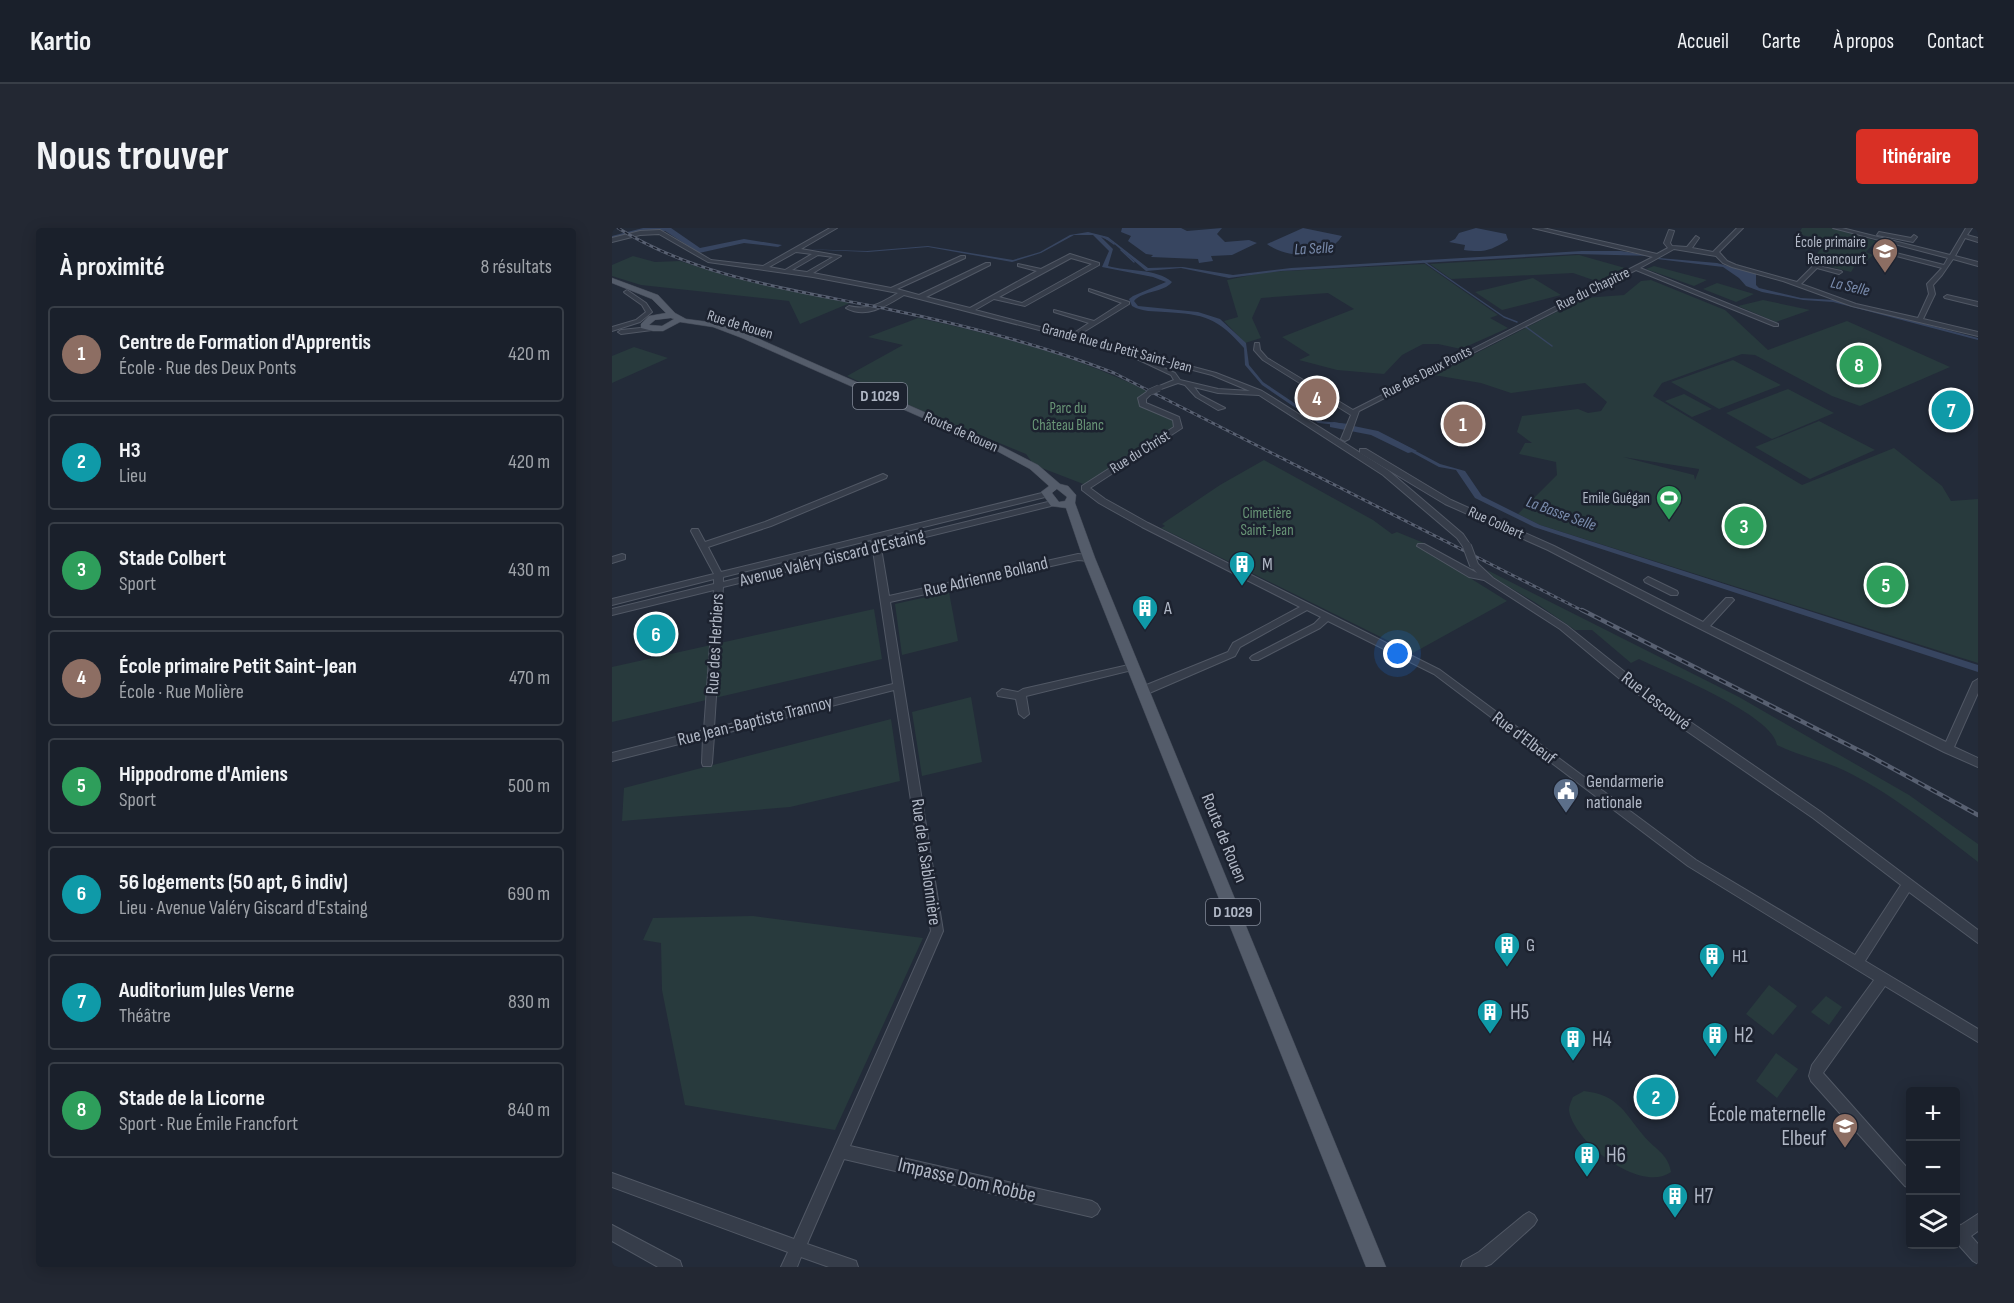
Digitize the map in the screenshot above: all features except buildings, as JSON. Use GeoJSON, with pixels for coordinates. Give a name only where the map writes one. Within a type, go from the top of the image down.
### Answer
{"type":"FeatureCollection","features":[{"type":"Feature","properties":{"kind":"main road"},"geometry":{"type":"LineString","coordinates":[[612,282],[627,292],[652,303],[657,309],[656,317],[647,327]]}},
{"type":"Feature","properties":{"kind":"main road"},"geometry":{"type":"LineString","coordinates":[[612,282],[654,297],[675,317],[671,326]]}},
{"type":"Feature","properties":{"kind":"main road","name":"Rue de Rouen"},"geometry":{"type":"LineString","coordinates":[[656,317],[675,317],[714,325],[776,351]]}},
{"type":"Feature","properties":{"kind":"main road","name":"Rue de Rouen"},"geometry":{"type":"LineString","coordinates":[[647,327],[701,326],[776,351]]}},
{"type":"Feature","properties":{"kind":"main road","name":"Route de Rouen"},"geometry":{"type":"LineString","coordinates":[[776,351],[1015,456],[1055,497],[1089,558],[1376,1267]]}},
{"type":"Feature","properties":{"kind":"main road"},"geometry":{"type":"LineString","coordinates":[[1055,497],[1067,491]]}},
{"type":"Feature","properties":{"kind":"street"},"geometry":{"type":"LineString","coordinates":[[764,268],[834,228]]}},
{"type":"Feature","properties":{"kind":"street"},"geometry":{"type":"LineString","coordinates":[[1536,228],[1655,258]]}},
{"type":"Feature","properties":{"kind":"street"},"geometry":{"type":"LineString","coordinates":[[1688,259],[1710,252],[1740,228]]}},
{"type":"Feature","properties":{"kind":"street"},"geometry":{"type":"LineString","coordinates":[[1836,228],[1978,264]]}},
{"type":"Feature","properties":{"kind":"street"},"geometry":{"type":"LineString","coordinates":[[1855,234],[1860,228]]}},
{"type":"Feature","properties":{"kind":"street"},"geometry":{"type":"LineString","coordinates":[[1920,320],[1932,294],[1930,284],[1937,280],[1969,228]]}},
{"type":"Feature","properties":{"kind":"street"},"geometry":{"type":"LineString","coordinates":[[1671,231],[1667,248],[1689,248],[1710,252],[1734,266],[1854,305],[1978,334]]}},
{"type":"Feature","properties":{"kind":"street","name":"Grande Rue du Petit Saint-Jean"},"geometry":{"type":"LineString","coordinates":[[612,240],[640,233],[660,232],[703,259],[808,274],[891,290],[1123,349],[1208,372],[1260,392],[1320,429],[1343,436]]}},
{"type":"Feature","properties":{"kind":"street"},"geometry":{"type":"LineString","coordinates":[[1875,239],[1879,234],[1912,240],[1914,237]]}},
{"type":"Feature","properties":{"kind":"street"},"geometry":{"type":"LineString","coordinates":[[1963,236],[1978,240]]}},
{"type":"Feature","properties":{"kind":"street"},"geometry":{"type":"LineString","coordinates":[[1689,248],[1696,238]]}},
{"type":"Feature","properties":{"kind":"street"},"geometry":{"type":"LineString","coordinates":[[1948,247],[1949,258]]}},
{"type":"Feature","properties":{"kind":"street"},"geometry":{"type":"LineString","coordinates":[[799,248],[807,252],[838,256],[808,274]]}},
{"type":"Feature","properties":{"kind":"street","name":"Rue du Chapitre"},"geometry":{"type":"LineString","coordinates":[[1519,325],[1636,268],[1655,258],[1667,248]]}},
{"type":"Feature","properties":{"kind":"street"},"geometry":{"type":"LineString","coordinates":[[787,271],[817,253]]}},
{"type":"Feature","properties":{"kind":"street"},"geometry":{"type":"LineString","coordinates":[[1888,253],[1944,267]]}},
{"type":"Feature","properties":{"kind":"street"},"geometry":{"type":"LineString","coordinates":[[1613,254],[1655,258]]}},
{"type":"Feature","properties":{"kind":"street"},"geometry":{"type":"LineString","coordinates":[[1949,258],[1959,254],[1978,258]]}},
{"type":"Feature","properties":{"kind":"street"},"geometry":{"type":"LineString","coordinates":[[972,309],[993,297],[1073,255],[1097,264],[1023,305],[993,297]]}},
{"type":"Feature","properties":{"kind":"street"},"geometry":{"type":"LineString","coordinates":[[891,290],[963,257]]}},
{"type":"Feature","properties":{"kind":"street"},"geometry":{"type":"LineString","coordinates":[[920,297],[988,264]]}},
{"type":"Feature","properties":{"kind":"street"},"geometry":{"type":"LineString","coordinates":[[1020,265],[1042,271]]}},
{"type":"Feature","properties":{"kind":"street"},"geometry":{"type":"LineString","coordinates":[[1797,285],[1816,266],[1839,272]]}},
{"type":"Feature","properties":{"kind":"street"},"geometry":{"type":"LineString","coordinates":[[1636,268],[1776,325]]}},
{"type":"Feature","properties":{"kind":"street"},"geometry":{"type":"LineString","coordinates":[[1073,336],[1127,303],[1091,290]]}},
{"type":"Feature","properties":{"kind":"street"},"geometry":{"type":"LineString","coordinates":[[612,331],[638,321],[649,312],[644,304],[627,292]]}},
{"type":"Feature","properties":{"kind":"street"},"geometry":{"type":"LineString","coordinates":[[849,308],[862,312],[873,311],[903,293]]}},
{"type":"Feature","properties":{"kind":"street"},"geometry":{"type":"LineString","coordinates":[[1947,297],[1978,304]]}},
{"type":"Feature","properties":{"kind":"street"},"geometry":{"type":"LineString","coordinates":[[1056,311],[1095,323]]}},
{"type":"Feature","properties":{"kind":"street","name":"Rue des Deux Ponts"},"geometry":{"type":"LineString","coordinates":[[1353,413],[1519,325]]}},
{"type":"Feature","properties":{"kind":"street"},"geometry":{"type":"LineString","coordinates":[[612,331],[625,332],[647,327]]}},
{"type":"Feature","properties":{"kind":"street"},"geometry":{"type":"LineString","coordinates":[[1257,344],[1257,350],[1265,359],[1353,413],[1343,436]]}},
{"type":"Feature","properties":{"kind":"street"},"geometry":{"type":"LineString","coordinates":[[1123,349],[1130,355],[1173,374],[1178,381],[1221,391],[1260,392]]}},
{"type":"Feature","properties":{"kind":"street","name":"Rue du Christ"},"geometry":{"type":"LineString","coordinates":[[1085,488],[1178,428],[1176,419],[1143,404],[1142,398],[1150,392],[1178,381]]}},
{"type":"Feature","properties":{"kind":"street"},"geometry":{"type":"LineString","coordinates":[[1187,383],[1198,396],[1221,408]]}},
{"type":"Feature","properties":{"kind":"street","name":"Rue Lescouvé"},"geometry":{"type":"LineString","coordinates":[[1343,436],[1397,481],[1467,546],[1474,565],[1486,577],[1548,616],[1666,711],[1817,815],[1978,936]]}},
{"type":"Feature","properties":{"kind":"street","name":"Rue Colbert"},"geometry":{"type":"LineString","coordinates":[[1343,436],[1448,502],[1541,543],[1978,763]]}},
{"type":"Feature","properties":{"kind":"street"},"geometry":{"type":"LineString","coordinates":[[702,546],[768,524],[883,476]]}},
{"type":"Feature","properties":{"kind":"street"},"geometry":{"type":"LineString","coordinates":[[1067,491],[1085,488]]}},
{"type":"Feature","properties":{"kind":"street","name":"Rue d'Elbeuf"},"geometry":{"type":"LineString","coordinates":[[1085,488],[1088,493],[1124,514],[1437,672],[1692,863],[1978,1036]]}},
{"type":"Feature","properties":{"kind":"street","name":"Avenue Valéry Giscard d'Estaing"},"geometry":{"type":"LineString","coordinates":[[612,602],[719,581],[1055,497]]}},
{"type":"Feature","properties":{"kind":"street","name":"Rue des Herbiers"},"geometry":{"type":"LineString","coordinates":[[694,531],[719,581],[707,763]]}},
{"type":"Feature","properties":{"kind":"street","name":"Rue de la Sablonnière"},"geometry":{"type":"LineString","coordinates":[[789,1267],[937,931],[876,543]]}},
{"type":"Feature","properties":{"kind":"street"},"geometry":{"type":"LineString","coordinates":[[1421,546],[1472,575],[1486,577]]}},
{"type":"Feature","properties":{"kind":"street"},"geometry":{"type":"LineString","coordinates":[[612,560],[622,557]]}},
{"type":"Feature","properties":{"kind":"street","name":"Rue Adrienne Bolland"},"geometry":{"type":"LineString","coordinates":[[884,600],[1078,557],[1089,558]]}},
{"type":"Feature","properties":{"kind":"street"},"geometry":{"type":"LineString","coordinates":[[1648,580],[1674,593]]}},
{"type":"Feature","properties":{"kind":"street","name":"Avenue Valéry Giscard d'Estaing"},"geometry":{"type":"LineString","coordinates":[[612,612],[719,581]]}},
{"type":"Feature","properties":{"kind":"street"},"geometry":{"type":"LineString","coordinates":[[1647,598],[1660,586]]}},
{"type":"Feature","properties":{"kind":"street"},"geometry":{"type":"LineString","coordinates":[[1704,627],[1729,600]]}},
{"type":"Feature","properties":{"kind":"street"},"geometry":{"type":"LineString","coordinates":[[1143,691],[1232,654],[1236,645],[1308,606]]}},
{"type":"Feature","properties":{"kind":"street"},"geometry":{"type":"LineString","coordinates":[[1255,658],[1317,626],[1328,616]]}},
{"type":"Feature","properties":{"kind":"street"},"geometry":{"type":"LineString","coordinates":[[1002,693],[1020,696],[1133,667]]}},
{"type":"Feature","properties":{"kind":"street"},"geometry":{"type":"LineString","coordinates":[[1948,749],[1978,682]]}},
{"type":"Feature","properties":{"kind":"street","name":"Rue Jean-Baptiste Trannoy"},"geometry":{"type":"LineString","coordinates":[[612,757],[898,686]]}},
{"type":"Feature","properties":{"kind":"street"},"geometry":{"type":"LineString","coordinates":[[1020,696],[1024,714]]}},
{"type":"Feature","properties":{"kind":"street"},"geometry":{"type":"LineString","coordinates":[[1857,962],[1908,884]]}},
{"type":"Feature","properties":{"kind":"street"},"geometry":{"type":"LineString","coordinates":[[1883,978],[1817,1070],[1816,1076],[1906,1175]]}},
{"type":"Feature","properties":{"kind":"street","name":"Impasse Dom Robbe"},"geometry":{"type":"LineString","coordinates":[[842,1151],[1092,1209]]}},
{"type":"Feature","properties":{"kind":"street"},"geometry":{"type":"LineString","coordinates":[[612,1180],[850,1267]]}},
{"type":"Feature","properties":{"kind":"street"},"geometry":{"type":"LineString","coordinates":[[1469,1267],[1485,1258],[1529,1220]]}},
{"type":"Feature","properties":{"kind":"street"},"geometry":{"type":"LineString","coordinates":[[1960,1232],[1978,1222]]}},
{"type":"Feature","properties":{"kind":"street"},"geometry":{"type":"LineString","coordinates":[[612,1233],[674,1267]]}},
{"type":"Feature","properties":{"kind":"street"},"geometry":{"type":"LineString","coordinates":[[1960,1235],[1978,1256]]}},
{"type":"Feature","properties":{"kind":"green space"},"geometry":{"type":"Polygon","coordinates":[[[1802,228],[1832,228],[1876,241],[1866,252],[1873,255],[1862,265],[1856,264],[1851,272],[1811,262],[1826,241],[1798,234],[1802,228]]]}},
{"type":"Feature","properties":{"kind":"green space"},"geometry":{"type":"Polygon","coordinates":[[[1579,255],[1625,268],[1599,282],[1573,273],[1451,279],[1430,264],[1579,255]]]}},
{"type":"Feature","properties":{"kind":"green space"},"geometry":{"type":"Polygon","coordinates":[[[633,256],[655,262],[680,261],[730,277],[850,303],[800,324],[789,301],[641,285],[612,276],[612,265],[633,256]]]}},
{"type":"Feature","properties":{"kind":"green space"},"geometry":{"type":"Polygon","coordinates":[[[1425,264],[1498,315],[1490,318],[1508,328],[1461,349],[1438,344],[1423,344],[1402,355],[1384,374],[1337,370],[1299,360],[1310,355],[1282,337],[1354,309],[1328,293],[1261,298],[1252,318],[1261,338],[1245,343],[1224,321],[1238,317],[1227,280],[1266,272],[1425,264]]]}},
{"type":"Feature","properties":{"kind":"green space"},"geometry":{"type":"Polygon","coordinates":[[[1654,266],[1707,280],[1694,286],[1646,269],[1654,266]]]}},
{"type":"Feature","properties":{"kind":"green space"},"geometry":{"type":"Polygon","coordinates":[[[1533,278],[1561,295],[1502,310],[1475,292],[1533,278]]]}},
{"type":"Feature","properties":{"kind":"green space"},"geometry":{"type":"Polygon","coordinates":[[[1651,280],[1725,310],[1768,350],[1847,321],[1950,367],[1860,406],[1832,396],[1755,355],[1742,354],[1662,383],[1653,396],[1802,485],[1894,448],[1942,486],[1951,501],[1978,499],[1978,663],[1540,525],[1518,514],[1557,475],[1556,462],[1519,454],[1525,443],[1532,443],[1517,432],[1522,416],[1578,409],[1588,413],[1601,411],[1607,402],[1585,383],[1511,393],[1481,383],[1434,375],[1584,298],[1624,295],[1641,281],[1651,280]],[[1623,457],[1694,475],[1695,480],[1699,469],[1623,457]]]}},
{"type":"Feature","properties":{"kind":"green space"},"geometry":{"type":"Polygon","coordinates":[[[1717,283],[1754,294],[1736,302],[1703,289],[1717,283]]]}},
{"type":"Feature","properties":{"kind":"green space"},"geometry":{"type":"Polygon","coordinates":[[[1763,300],[1810,310],[1776,322],[1738,306],[1763,300]]]}},
{"type":"Feature","properties":{"kind":"green space","name":"Parc du Château Blanc"},"geometry":{"type":"Polygon","coordinates":[[[918,318],[1035,347],[1119,378],[1147,391],[1139,400],[1142,407],[1172,419],[1175,427],[1086,485],[1034,465],[1026,454],[924,412],[847,376],[903,345],[868,337],[918,318]]]}},
{"type":"Feature","properties":{"kind":"green space"},"geometry":{"type":"Polygon","coordinates":[[[634,347],[668,358],[612,383],[612,356],[634,347]]]}},
{"type":"Feature","properties":{"kind":"green space"},"geometry":{"type":"Polygon","coordinates":[[[1733,360],[1781,385],[1719,409],[1671,382],[1733,360]]]}},
{"type":"Feature","properties":{"kind":"green space"},"geometry":{"type":"Polygon","coordinates":[[[1788,389],[1834,413],[1772,439],[1726,413],[1788,389]]]}},
{"type":"Feature","properties":{"kind":"green space"},"geometry":{"type":"Polygon","coordinates":[[[1684,394],[1712,409],[1692,417],[1665,401],[1684,394]]]}},
{"type":"Feature","properties":{"kind":"green space"},"geometry":{"type":"Polygon","coordinates":[[[1819,421],[1875,450],[1810,479],[1755,447],[1819,421]]]}},
{"type":"Feature","properties":{"kind":"green space","name":"Cimetière Saint-Jean"},"geometry":{"type":"Polygon","coordinates":[[[1264,460],[1373,520],[1392,534],[1397,532],[1424,543],[1420,547],[1507,601],[1413,653],[1161,528],[1165,526],[1162,524],[1220,485],[1264,460]]]}},
{"type":"Feature","properties":{"kind":"green space"},"geometry":{"type":"Polygon","coordinates":[[[1487,570],[1739,697],[1909,795],[1978,844],[1978,862],[1905,807],[1865,781],[1826,763],[1777,745],[1771,733],[1739,708],[1639,659],[1631,663],[1592,630],[1575,630],[1494,578],[1487,570]]]}},
{"type":"Feature","properties":{"kind":"green space"},"geometry":{"type":"Polygon","coordinates":[[[949,592],[958,641],[902,655],[895,604],[949,592]]]}},
{"type":"Feature","properties":{"kind":"green space"},"geometry":{"type":"Polygon","coordinates":[[[874,609],[882,659],[612,722],[612,667],[874,609]]]}},
{"type":"Feature","properties":{"kind":"green space"},"geometry":{"type":"Polygon","coordinates":[[[971,697],[982,762],[922,776],[912,712],[971,697]]]}},
{"type":"Feature","properties":{"kind":"green space"},"geometry":{"type":"Polygon","coordinates":[[[891,719],[900,781],[790,807],[622,821],[624,788],[891,719]]]}},
{"type":"Feature","properties":{"kind":"green space"},"geometry":{"type":"Polygon","coordinates":[[[753,916],[923,938],[835,1130],[685,1105],[662,990],[661,943],[643,940],[653,918],[753,916]]]}},
{"type":"Feature","properties":{"kind":"green space"},"geometry":{"type":"Polygon","coordinates":[[[1769,985],[1797,1006],[1773,1035],[1746,1014],[1769,985]]]}},
{"type":"Feature","properties":{"kind":"green space"},"geometry":{"type":"Polygon","coordinates":[[[1826,996],[1842,1007],[1829,1025],[1811,1012],[1826,996]]]}},
{"type":"Feature","properties":{"kind":"green space"},"geometry":{"type":"Polygon","coordinates":[[[1776,1053],[1798,1069],[1777,1098],[1756,1081],[1776,1053]]]}},
{"type":"Feature","properties":{"kind":"green space"},"geometry":{"type":"Polygon","coordinates":[[[1584,1091],[1605,1096],[1619,1106],[1647,1140],[1664,1156],[1671,1172],[1658,1177],[1643,1176],[1610,1161],[1595,1149],[1573,1123],[1569,1110],[1573,1097],[1584,1091]]]}},
{"type":"Feature","properties":{"kind":"water"},"geometry":{"type":"Polygon","coordinates":[[[1122,228],[1181,228],[1187,231],[1222,228],[1217,234],[1225,242],[1249,240],[1257,243],[1232,255],[1211,256],[1213,261],[1199,263],[1198,259],[1151,257],[1153,255],[1146,254],[1128,241],[1131,236],[1121,232],[1122,228]]]}},
{"type":"Feature","properties":{"kind":"water"},"geometry":{"type":"Polygon","coordinates":[[[1303,228],[1342,236],[1336,244],[1327,249],[1307,255],[1286,253],[1267,244],[1303,228]]]}},
{"type":"Feature","properties":{"kind":"water"},"geometry":{"type":"Polygon","coordinates":[[[1476,228],[1506,234],[1508,240],[1483,251],[1464,250],[1465,245],[1449,242],[1459,233],[1476,228]]]}},
{"type":"Feature","properties":{"kind":"water"},"geometry":{"type":"Polygon","coordinates":[[[1088,232],[1108,237],[1148,268],[1183,267],[1233,275],[1291,268],[1582,251],[1621,251],[1653,256],[1576,254],[1281,271],[1229,278],[1181,268],[1146,271],[1112,242],[1101,237],[1113,249],[1108,266],[1158,274],[1172,282],[1164,288],[1138,297],[1134,301],[1138,306],[1198,312],[1220,319],[1246,343],[1249,365],[1263,382],[1321,421],[1349,424],[1348,426],[1318,423],[1262,385],[1245,365],[1244,348],[1218,324],[1200,316],[1144,310],[1132,306],[1129,299],[1133,296],[1166,282],[1153,277],[1102,267],[1109,251],[1093,235],[1074,235],[1041,253],[1012,262],[928,247],[868,252],[800,249],[867,251],[928,246],[1013,260],[1040,252],[1070,235],[1088,232]]]}},
{"type":"Feature","properties":{"kind":"water"},"geometry":{"type":"Polygon","coordinates":[[[1657,259],[1717,263],[1756,274],[1756,285],[1759,288],[1801,298],[1834,300],[1978,338],[1978,340],[1833,302],[1803,300],[1762,292],[1746,286],[1723,267],[1657,259]]]}},
{"type":"Feature","properties":{"kind":"water"},"geometry":{"type":"Polygon","coordinates":[[[1397,441],[1440,464],[1465,471],[1482,496],[1540,525],[1978,665],[1978,672],[1534,527],[1475,498],[1456,470],[1439,467],[1395,443],[1397,441]]]}},
{"type":"Feature","properties":{"kind":"waterway","name":"La Selle"},"geometry":{"type":"LineString","coordinates":[[612,238],[648,229],[667,229],[699,251],[744,241],[778,245]]}},
{"type":"Feature","properties":{"kind":"waterway","name":"La Selle"},"geometry":{"type":"LineString","coordinates":[[1104,237],[1114,244]]}},
{"type":"Feature","properties":{"kind":"waterway","name":"La Selle"},"geometry":{"type":"LineString","coordinates":[[1121,250],[1134,262]]}},
{"type":"Feature","properties":{"kind":"waterway"},"geometry":{"type":"LineString","coordinates":[[1423,261],[1504,317],[1517,322]]}},
{"type":"Feature","properties":{"kind":"waterway"},"geometry":{"type":"LineString","coordinates":[[1526,327],[1552,346]]}},
{"type":"Feature","properties":{"kind":"waterway","name":"La Basse Selle"},"geometry":{"type":"LineString","coordinates":[[1334,425],[1374,433],[1412,451]]}},
{"type":"Feature","properties":{"kind":"railway"},"geometry":{"type":"LineString","coordinates":[[618,228],[649,245],[714,271],[973,329],[1030,344],[1114,373],[1585,612]]}},
{"type":"Feature","properties":{"kind":"railway"},"geometry":{"type":"LineString","coordinates":[[1582,610],[1868,755],[1978,815]]}},
{"type":"Feature","properties":{"kind":"place","name":"École primaire Renancourt"},"geometry":{"type":"Point","coordinates":[1885,274]}},
{"type":"Feature","properties":{"kind":"place","name":"Stade de la Licorne"},"geometry":{"type":"Point","coordinates":[1859,365]}},
{"type":"Feature","properties":{"kind":"place","name":"École primaire Petit Saint-Jean"},"geometry":{"type":"Point","coordinates":[1317,398]}},
{"type":"Feature","properties":{"kind":"place","name":"Auditorium Jules Verne"},"geometry":{"type":"Point","coordinates":[1951,410]}},
{"type":"Feature","properties":{"kind":"place","name":"Centre de Formation d'Apprentis"},"geometry":{"type":"Point","coordinates":[1463,424]}},
{"type":"Feature","properties":{"kind":"place","name":"Emile Guégan"},"geometry":{"type":"Point","coordinates":[1669,521]}},
{"type":"Feature","properties":{"kind":"place","name":"Stade Colbert"},"geometry":{"type":"Point","coordinates":[1744,526]}},
{"type":"Feature","properties":{"kind":"place","name":"Hippodrome d'Amiens"},"geometry":{"type":"Point","coordinates":[1886,585]}},
{"type":"Feature","properties":{"kind":"place","name":"M"},"geometry":{"type":"Point","coordinates":[1242,587]}},
{"type":"Feature","properties":{"kind":"place","name":"A"},"geometry":{"type":"Point","coordinates":[1145,631]}},
{"type":"Feature","properties":{"kind":"place","name":"56 logements (50 apt, 6 indiv)"},"geometry":{"type":"Point","coordinates":[656,634]}},
{"type":"Feature","properties":{"kind":"place","name":"Gendarmerie nationale"},"geometry":{"type":"Point","coordinates":[1566,814]}},
{"type":"Feature","properties":{"kind":"place","name":"G"},"geometry":{"type":"Point","coordinates":[1507,968]}},
{"type":"Feature","properties":{"kind":"place","name":"H1"},"geometry":{"type":"Point","coordinates":[1712,979]}},
{"type":"Feature","properties":{"kind":"place","name":"H5"},"geometry":{"type":"Point","coordinates":[1490,1035]}},
{"type":"Feature","properties":{"kind":"place","name":"H2"},"geometry":{"type":"Point","coordinates":[1715,1058]}},
{"type":"Feature","properties":{"kind":"place","name":"H4"},"geometry":{"type":"Point","coordinates":[1573,1062]}},
{"type":"Feature","properties":{"kind":"place","name":"H3"},"geometry":{"type":"Point","coordinates":[1656,1097]}},
{"type":"Feature","properties":{"kind":"place","name":"École maternelle Elbeuf"},"geometry":{"type":"Point","coordinates":[1845,1149]}},
{"type":"Feature","properties":{"kind":"place","name":"H6"},"geometry":{"type":"Point","coordinates":[1587,1178]}},
{"type":"Feature","properties":{"kind":"place","name":"H7"},"geometry":{"type":"Point","coordinates":[1675,1219]}}]}
